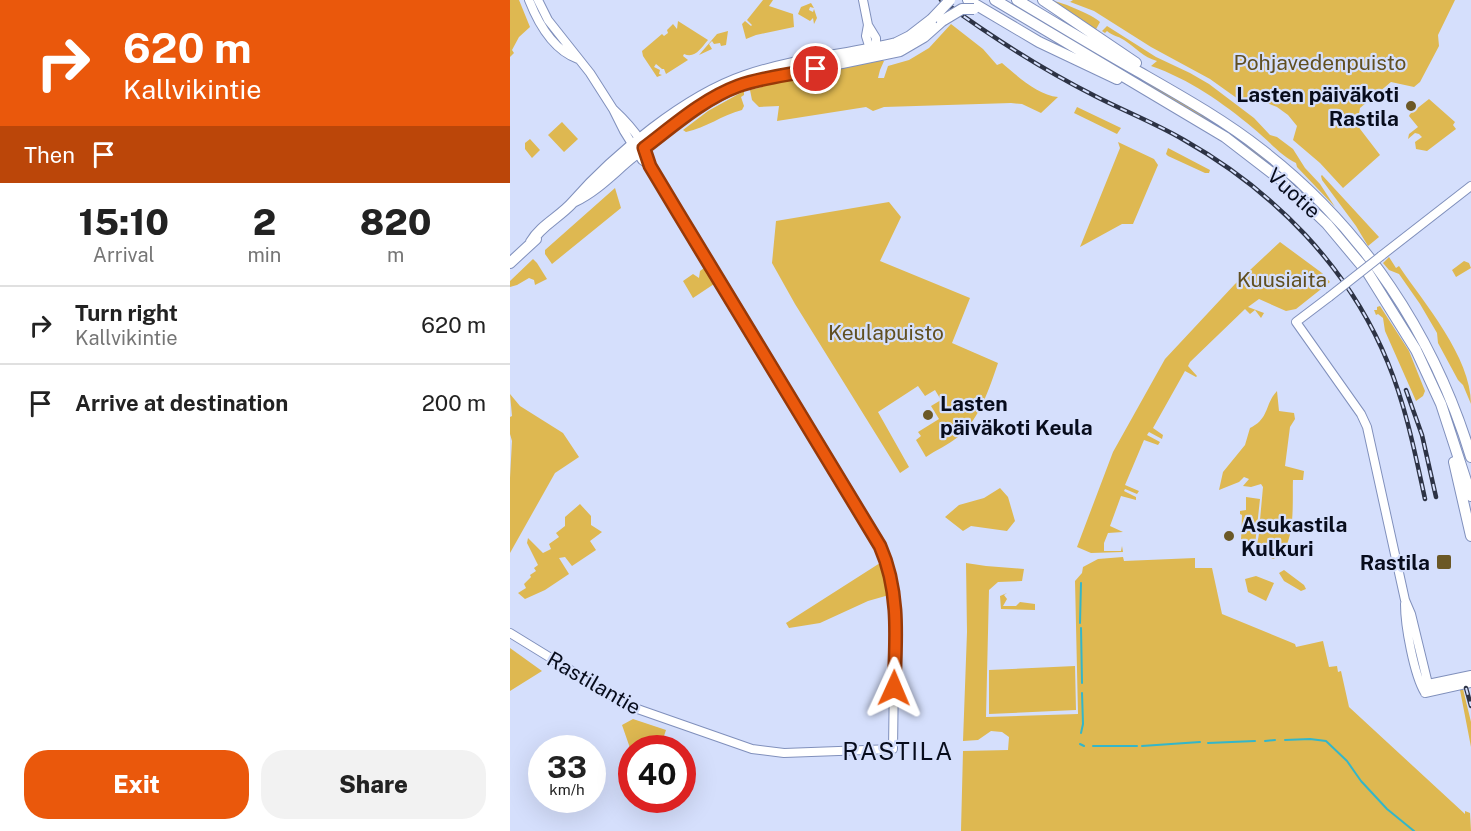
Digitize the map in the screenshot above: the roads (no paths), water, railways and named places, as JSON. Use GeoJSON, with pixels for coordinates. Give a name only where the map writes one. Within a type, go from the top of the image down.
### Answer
{"type":"FeatureCollection","features":[{"type":"Feature","properties":{"kind":"main road"},"geometry":{"type":"LineString","coordinates":[[937,22],[950,0]]}},
{"type":"Feature","properties":{"kind":"main road"},"geometry":{"type":"LineString","coordinates":[[937,22],[961,0]]}},
{"type":"Feature","properties":{"kind":"main road","name":"Vuotie"},"geometry":{"type":"LineString","coordinates":[[995,0],[1166,95],[1231,127],[1289,171],[1338,220],[1376,266],[1400,300],[1432,357],[1454,406],[1471,457]]}},
{"type":"Feature","properties":{"kind":"main road","name":"Vuotie"},"geometry":{"type":"LineString","coordinates":[[1017,0],[1166,95],[1254,157],[1296,193],[1327,224],[1368,273],[1416,350],[1440,404],[1471,496]]}},
{"type":"Feature","properties":{"kind":"main road"},"geometry":{"type":"LineString","coordinates":[[1043,0],[1096,35],[1166,95]]}},
{"type":"Feature","properties":{"kind":"main road"},"geometry":{"type":"LineString","coordinates":[[510,263],[537,233],[573,203],[589,194],[639,147],[703,104],[739,86],[874,51],[904,40],[924,27],[971,4],[1039,42],[1166,95]]}},
{"type":"Feature","properties":{"kind":"main road"},"geometry":{"type":"LineString","coordinates":[[1440,404],[1471,536]]}},
{"type":"Feature","properties":{"kind":"main road"},"geometry":{"type":"LineString","coordinates":[[1454,406],[1471,443]]}},
{"type":"Feature","properties":{"kind":"street"},"geometry":{"type":"LineString","coordinates":[[529,0],[545,32],[565,53],[578,59]]}},
{"type":"Feature","properties":{"kind":"street"},"geometry":{"type":"LineString","coordinates":[[538,0],[548,20],[590,73],[613,108],[617,119],[639,147]]}},
{"type":"Feature","properties":{"kind":"street"},"geometry":{"type":"LineString","coordinates":[[863,0],[868,25],[874,33],[874,51]]}},
{"type":"Feature","properties":{"kind":"street","name":"Rastilantie"},"geometry":{"type":"LineString","coordinates":[[510,633],[629,706],[752,749],[784,753],[893,749],[895,601],[885,556],[650,166],[646,165],[639,147]]}},
{"type":"Feature","properties":{"kind":"street"},"geometry":{"type":"LineString","coordinates":[[1471,186],[1296,322],[1361,414],[1367,427],[1405,600],[1405,616],[1420,686],[1426,688],[1442,685],[1460,681],[1471,675]]}},
{"type":"Feature","properties":{"kind":"street"},"geometry":{"type":"LineString","coordinates":[[1460,681],[1471,683]]}},
{"type":"Feature","properties":{"kind":"waterway"},"geometry":{"type":"LineString","coordinates":[[1080,623],[1081,583]]}},
{"type":"Feature","properties":{"kind":"waterway"},"geometry":{"type":"LineString","coordinates":[[1081,628],[1082,683]]}},
{"type":"Feature","properties":{"kind":"waterway"},"geometry":{"type":"LineString","coordinates":[[1081,733],[1082,693]]}},
{"type":"Feature","properties":{"kind":"waterway"},"geometry":{"type":"LineString","coordinates":[[1265,741],[1275,740]]}},
{"type":"Feature","properties":{"kind":"waterway"},"geometry":{"type":"LineString","coordinates":[[1285,740],[1326,741],[1347,761],[1361,781],[1387,809],[1414,831]]}},
{"type":"Feature","properties":{"kind":"waterway"},"geometry":{"type":"LineString","coordinates":[[1208,743],[1255,741]]}},
{"type":"Feature","properties":{"kind":"waterway"},"geometry":{"type":"LineString","coordinates":[[1142,746],[1200,742]]}},
{"type":"Feature","properties":{"kind":"waterway"},"geometry":{"type":"LineString","coordinates":[[1080,744],[1084,746]]}},
{"type":"Feature","properties":{"kind":"waterway"},"geometry":{"type":"LineString","coordinates":[[1093,746],[1137,746]]}},
{"type":"Feature","properties":{"kind":"railway"},"geometry":{"type":"LineString","coordinates":[[941,0],[1035,63],[1095,96],[1173,134],[1217,160],[1278,208],[1305,235],[1352,295],[1372,328],[1388,363],[1405,413],[1425,499]]}},
{"type":"Feature","properties":{"kind":"railway"},"geometry":{"type":"LineString","coordinates":[[1406,390],[1422,435],[1436,497]]}},
{"type":"Feature","properties":{"kind":"railway"},"geometry":{"type":"LineString","coordinates":[[1466,688],[1471,706]]}},
{"type":"Feature","properties":{"kind":"place","name":"Lasten päiväkoti Rastila"},"geometry":{"type":"Point","coordinates":[1411,106]}},
{"type":"Feature","properties":{"kind":"place","name":"Lasten päiväkoti Keula"},"geometry":{"type":"Point","coordinates":[928,415]}},
{"type":"Feature","properties":{"kind":"place","name":"Asukastila Kulkuri"},"geometry":{"type":"Point","coordinates":[1229,536]}},
{"type":"Feature","properties":{"kind":"place","name":"Rastila"},"geometry":{"type":"Point","coordinates":[1444,562]}},
{"type":"Feature","properties":{"kind":"district","name":"RASTILA"},"geometry":{"type":"Point","coordinates":[898,751]}},
{"type":"Feature","properties":{"kind":"park label","name":"Pohjavedenpuisto"},"geometry":{"type":"Point","coordinates":[1320,62]}},
{"type":"Feature","properties":{"kind":"park label","name":"Kuusiaita"},"geometry":{"type":"Point","coordinates":[1282,279]}},
{"type":"Feature","properties":{"kind":"park label","name":"Keulapuisto"},"geometry":{"type":"Point","coordinates":[886,332]}}]}
